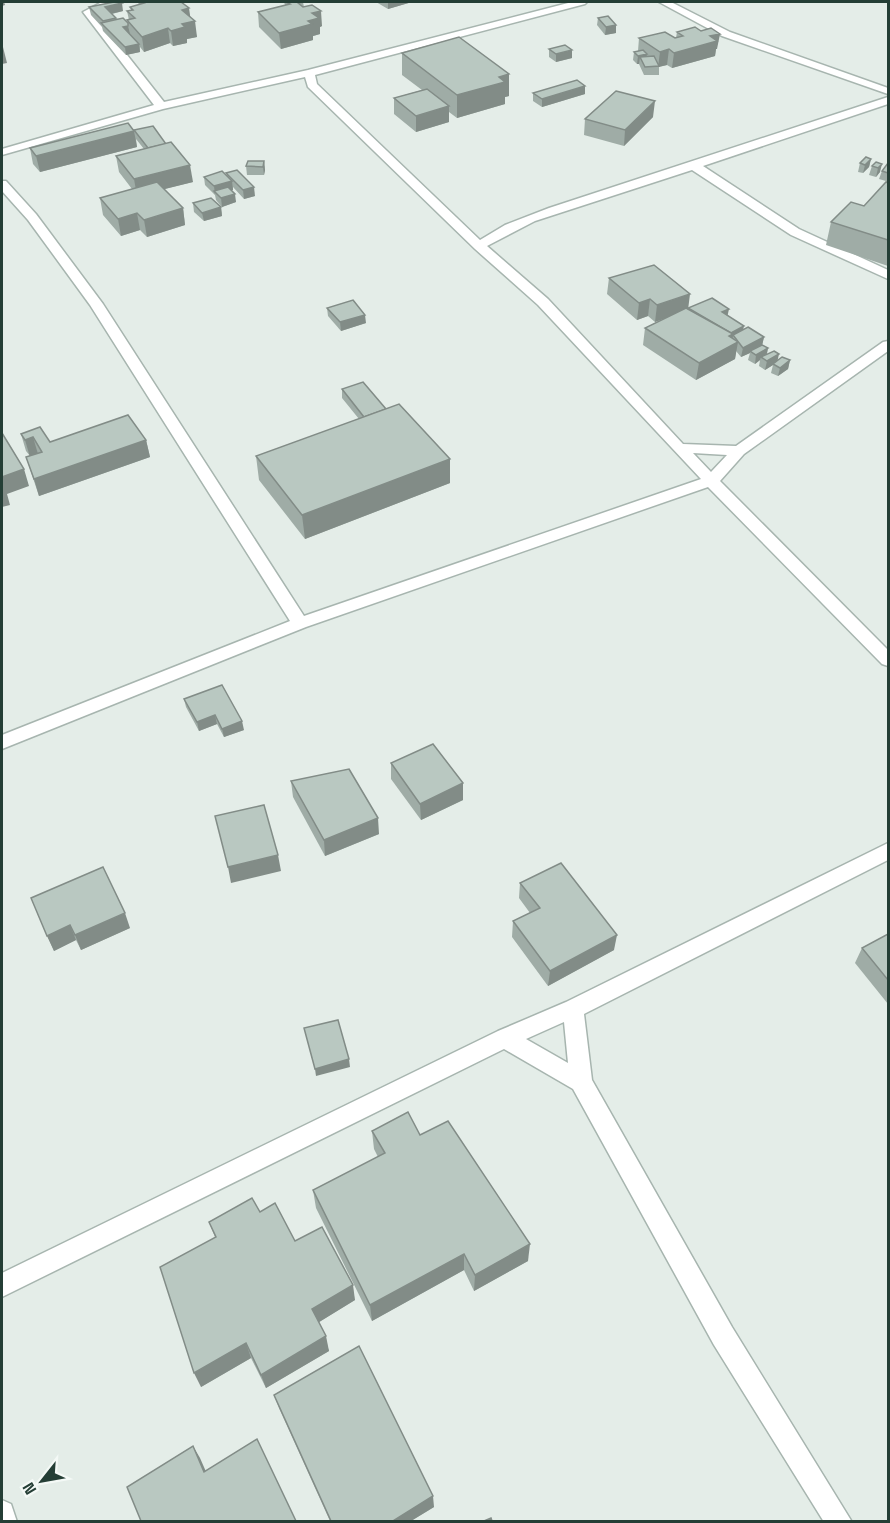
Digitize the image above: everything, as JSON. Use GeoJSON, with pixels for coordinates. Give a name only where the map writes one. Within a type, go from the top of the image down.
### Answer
{"type":"FeatureCollection","features":[{"type":"Feature","properties":{"kind":"street"},"geometry":{"type":"LineString","coordinates":[[79,2],[160,106]]}},
{"type":"Feature","properties":{"kind":"street"},"geometry":{"type":"LineString","coordinates":[[87,12],[109,2]]}},
{"type":"Feature","properties":{"kind":"street"},"geometry":{"type":"LineString","coordinates":[[2,152],[160,106],[309,73],[582,2]]}},
{"type":"Feature","properties":{"kind":"street"},"geometry":{"type":"LineString","coordinates":[[664,2],[726,34],[888,90]]}},
{"type":"Feature","properties":{"kind":"street"},"geometry":{"type":"LineString","coordinates":[[309,73],[312,85],[479,246],[543,302],[680,448],[888,660]]}},
{"type":"Feature","properties":{"kind":"street"},"geometry":{"type":"LineString","coordinates":[[479,246],[491,235],[575,204],[788,136],[888,100]]}},
{"type":"Feature","properties":{"kind":"street"},"geometry":{"type":"LineString","coordinates":[[694,166],[795,232],[888,274]]}},
{"type":"Feature","properties":{"kind":"street"},"geometry":{"type":"LineString","coordinates":[[2,184],[32,217],[96,304],[300,623]]}},
{"type":"Feature","properties":{"kind":"street"},"geometry":{"type":"LineString","coordinates":[[2,742],[300,623],[712,480],[739,451],[888,345]]}},
{"type":"Feature","properties":{"kind":"street"},"geometry":{"type":"LineString","coordinates":[[680,448],[739,451]]}},
{"type":"Feature","properties":{"kind":"street"},"geometry":{"type":"LineString","coordinates":[[2,1285],[505,1038],[573,1009],[888,851]]}},
{"type":"Feature","properties":{"kind":"street"},"geometry":{"type":"LineString","coordinates":[[573,1009],[582,1082],[723,1336],[839,1521]]}},
{"type":"Feature","properties":{"kind":"street"},"geometry":{"type":"LineString","coordinates":[[505,1038],[582,1082]]}},
{"type":"Feature","properties":{"kind":"street"},"geometry":{"type":"LineString","coordinates":[[2,1513],[4,1521]]}},
{"type":"Feature","properties":{"kind":"building"},"geometry":{"type":"Polygon","coordinates":[[[114,2],[122,3],[105,7],[116,18],[103,21],[89,7],[114,2]]]}},
{"type":"Feature","properties":{"kind":"building"},"geometry":{"type":"Polygon","coordinates":[[[142,2],[181,2],[189,8],[182,10],[195,21],[182,24],[185,27],[171,31],[168,28],[142,37],[127,20],[135,18],[127,11],[133,10],[130,7],[144,3],[142,2]]]}},
{"type":"Feature","properties":{"kind":"building"},"geometry":{"type":"Polygon","coordinates":[[[286,2],[303,2],[298,3],[303,7],[312,5],[321,11],[312,13],[319,18],[308,21],[312,24],[279,33],[258,12],[290,4],[286,2]]]}},
{"type":"Feature","properties":{"kind":"building"},"geometry":{"type":"Polygon","coordinates":[[[608,16],[616,25],[606,27],[598,18],[608,16]]]}},
{"type":"Feature","properties":{"kind":"building"},"geometry":{"type":"Polygon","coordinates":[[[123,18],[128,26],[123,27],[139,44],[125,47],[101,23],[123,18]]]}},
{"type":"Feature","properties":{"kind":"building"},"geometry":{"type":"Polygon","coordinates":[[[695,27],[701,31],[711,28],[720,34],[710,36],[717,41],[674,53],[669,49],[660,52],[639,38],[665,32],[675,38],[683,36],[677,32],[695,27]]]}},
{"type":"Feature","properties":{"kind":"building"},"geometry":{"type":"Polygon","coordinates":[[[459,37],[509,74],[499,77],[505,82],[457,95],[402,53],[459,37]]]}},
{"type":"Feature","properties":{"kind":"building"},"geometry":{"type":"Polygon","coordinates":[[[565,45],[572,50],[556,54],[549,49],[565,45]]]}},
{"type":"Feature","properties":{"kind":"building"},"geometry":{"type":"Polygon","coordinates":[[[643,50],[647,54],[638,56],[634,52],[643,50]]]}},
{"type":"Feature","properties":{"kind":"building"},"geometry":{"type":"Polygon","coordinates":[[[654,56],[659,66],[645,67],[640,57],[654,56]]]}},
{"type":"Feature","properties":{"kind":"building"},"geometry":{"type":"Polygon","coordinates":[[[577,80],[585,86],[542,99],[533,93],[577,80]]]}},
{"type":"Feature","properties":{"kind":"building"},"geometry":{"type":"Polygon","coordinates":[[[427,89],[449,106],[416,116],[394,98],[427,89]]]}},
{"type":"Feature","properties":{"kind":"building"},"geometry":{"type":"Polygon","coordinates":[[[616,91],[655,101],[625,130],[585,119],[616,91]]]}},
{"type":"Feature","properties":{"kind":"building"},"geometry":{"type":"Polygon","coordinates":[[[128,123],[134,131],[36,156],[30,148],[128,123]]]}},
{"type":"Feature","properties":{"kind":"building"},"geometry":{"type":"Polygon","coordinates":[[[153,126],[166,144],[148,148],[134,130],[153,126]]]}},
{"type":"Feature","properties":{"kind":"building"},"geometry":{"type":"Polygon","coordinates":[[[171,142],[190,165],[134,179],[116,156],[171,142]]]}},
{"type":"Feature","properties":{"kind":"building"},"geometry":{"type":"Polygon","coordinates":[[[866,157],[871,159],[865,165],[860,163],[866,157]]]}},
{"type":"Feature","properties":{"kind":"building"},"geometry":{"type":"Polygon","coordinates":[[[248,161],[264,161],[263,167],[246,166],[248,161]]]}},
{"type":"Feature","properties":{"kind":"building"},"geometry":{"type":"Polygon","coordinates":[[[876,162],[882,164],[878,168],[872,166],[876,162]]]}},
{"type":"Feature","properties":{"kind":"building"},"geometry":{"type":"Polygon","coordinates":[[[888,163],[888,173],[882,171],[888,163]]]}},
{"type":"Feature","properties":{"kind":"building"},"geometry":{"type":"Polygon","coordinates":[[[237,170],[254,187],[243,190],[226,173],[237,170]]]}},
{"type":"Feature","properties":{"kind":"building"},"geometry":{"type":"Polygon","coordinates":[[[222,171],[232,181],[214,186],[204,177],[222,171]]]}},
{"type":"Feature","properties":{"kind":"building"},"geometry":{"type":"Polygon","coordinates":[[[157,182],[183,208],[144,220],[137,213],[118,219],[100,198],[157,182]]]}},
{"type":"Feature","properties":{"kind":"building"},"geometry":{"type":"Polygon","coordinates":[[[886,182],[888,183],[888,240],[831,222],[851,202],[864,206],[886,182]]]}},
{"type":"Feature","properties":{"kind":"building"},"geometry":{"type":"Polygon","coordinates":[[[228,187],[235,194],[221,198],[214,191],[228,187]]]}},
{"type":"Feature","properties":{"kind":"building"},"geometry":{"type":"Polygon","coordinates":[[[211,198],[221,207],[202,213],[193,203],[211,198]]]}},
{"type":"Feature","properties":{"kind":"building"},"geometry":{"type":"Polygon","coordinates":[[[654,265],[690,294],[657,305],[650,299],[639,303],[609,278],[654,265]]]}},
{"type":"Feature","properties":{"kind":"building"},"geometry":{"type":"Polygon","coordinates":[[[712,298],[729,309],[722,312],[744,326],[731,333],[688,308],[712,298]]]}},
{"type":"Feature","properties":{"kind":"building"},"geometry":{"type":"Polygon","coordinates":[[[353,300],[365,315],[340,322],[327,308],[353,300]]]}},
{"type":"Feature","properties":{"kind":"building"},"geometry":{"type":"Polygon","coordinates":[[[686,308],[733,334],[729,336],[738,342],[699,363],[645,328],[686,308]]]}},
{"type":"Feature","properties":{"kind":"building"},"geometry":{"type":"Polygon","coordinates":[[[748,327],[764,337],[743,348],[733,335],[748,327]]]}},
{"type":"Feature","properties":{"kind":"building"},"geometry":{"type":"Polygon","coordinates":[[[762,345],[768,348],[756,355],[750,351],[762,345]]]}},
{"type":"Feature","properties":{"kind":"building"},"geometry":{"type":"Polygon","coordinates":[[[774,351],[779,354],[767,361],[761,357],[774,351]]]}},
{"type":"Feature","properties":{"kind":"building"},"geometry":{"type":"Polygon","coordinates":[[[782,357],[790,360],[780,368],[773,364],[782,357]]]}},
{"type":"Feature","properties":{"kind":"building"},"geometry":{"type":"Polygon","coordinates":[[[363,382],[386,409],[364,417],[342,389],[363,382]]]}},
{"type":"Feature","properties":{"kind":"building"},"geometry":{"type":"Polygon","coordinates":[[[399,404],[450,459],[302,515],[256,456],[399,404]]]}},
{"type":"Feature","properties":{"kind":"building"},"geometry":{"type":"Polygon","coordinates":[[[128,415],[146,440],[34,479],[26,457],[42,452],[33,437],[25,440],[21,434],[40,427],[50,442],[128,415]]]}},
{"type":"Feature","properties":{"kind":"building"},"geometry":{"type":"Polygon","coordinates":[[[2,433],[24,469],[2,477],[2,433]]]}},
{"type":"Feature","properties":{"kind":"building"},"geometry":{"type":"Polygon","coordinates":[[[222,685],[242,721],[222,729],[215,715],[197,722],[184,699],[222,685]]]}},
{"type":"Feature","properties":{"kind":"building"},"geometry":{"type":"Polygon","coordinates":[[[433,744],[463,783],[420,804],[391,763],[433,744]]]}},
{"type":"Feature","properties":{"kind":"building"},"geometry":{"type":"Polygon","coordinates":[[[349,769],[378,818],[324,840],[291,781],[349,769]]]}},
{"type":"Feature","properties":{"kind":"building"},"geometry":{"type":"Polygon","coordinates":[[[264,805],[278,855],[228,867],[215,816],[264,805]]]}},
{"type":"Feature","properties":{"kind":"building"},"geometry":{"type":"Polygon","coordinates":[[[561,863],[617,935],[550,971],[513,921],[540,908],[520,883],[561,863]]]}},
{"type":"Feature","properties":{"kind":"building"},"geometry":{"type":"Polygon","coordinates":[[[103,867],[125,913],[75,935],[70,925],[47,936],[31,898],[103,867]]]}},
{"type":"Feature","properties":{"kind":"building"},"geometry":{"type":"Polygon","coordinates":[[[888,934],[888,980],[862,948],[888,934]]]}},
{"type":"Feature","properties":{"kind":"building"},"geometry":{"type":"Polygon","coordinates":[[[338,1020],[349,1059],[315,1069],[304,1028],[338,1020]]]}},
{"type":"Feature","properties":{"kind":"building"},"geometry":{"type":"Polygon","coordinates":[[[408,1112],[420,1135],[448,1121],[530,1244],[475,1275],[464,1254],[370,1305],[313,1190],[385,1153],[372,1131],[408,1112]]]}},
{"type":"Feature","properties":{"kind":"building"},"geometry":{"type":"Polygon","coordinates":[[[252,1198],[260,1212],[275,1203],[295,1241],[322,1227],[353,1285],[312,1309],[326,1336],[261,1375],[246,1343],[194,1373],[160,1267],[216,1237],[209,1222],[252,1198]]]}},
{"type":"Feature","properties":{"kind":"building"},"geometry":{"type":"Polygon","coordinates":[[[359,1346],[433,1496],[393,1521],[331,1521],[274,1395],[359,1346]]]}},
{"type":"Feature","properties":{"kind":"building"},"geometry":{"type":"Polygon","coordinates":[[[257,1439],[296,1521],[141,1521],[127,1487],[193,1446],[204,1472],[257,1439]]]}}]}
